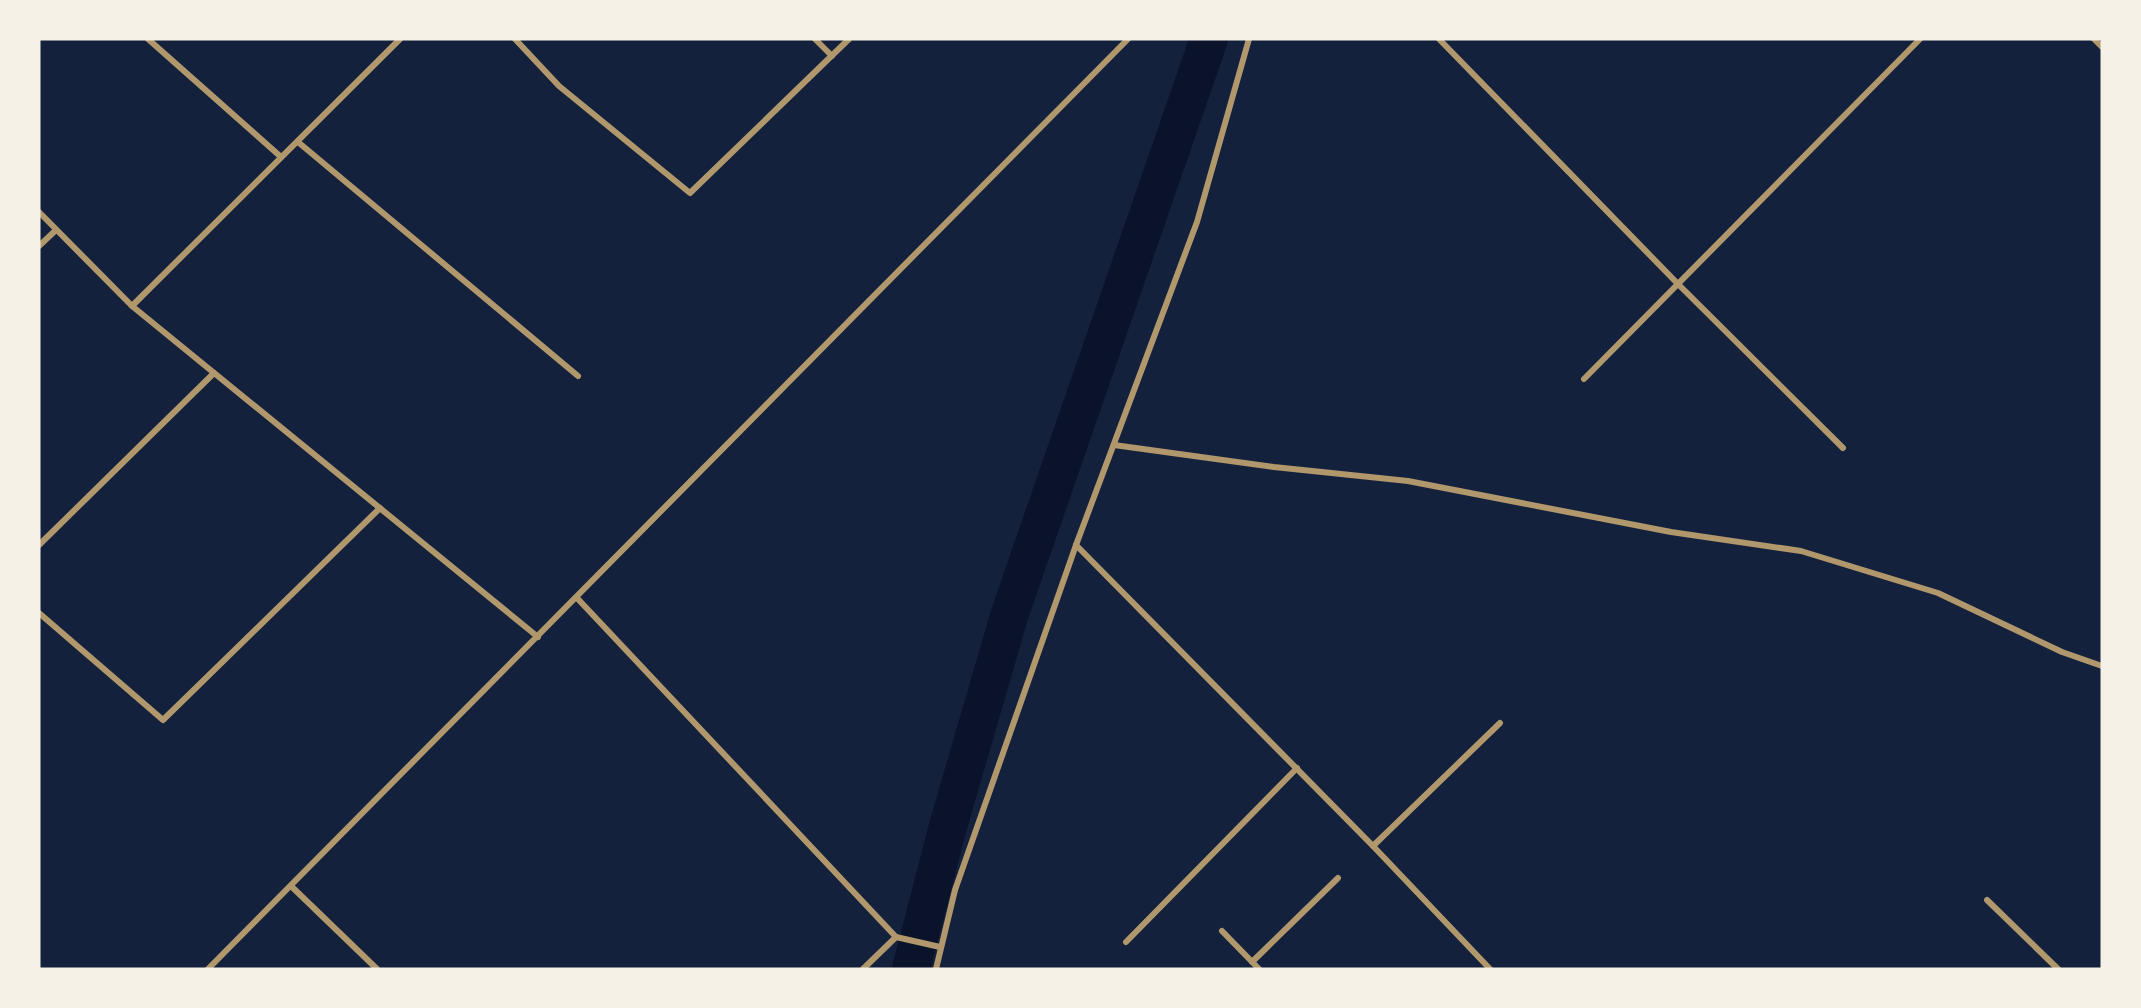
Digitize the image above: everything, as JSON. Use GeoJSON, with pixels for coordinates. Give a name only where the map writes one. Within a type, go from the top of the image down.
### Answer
{"type":"FeatureCollection","features":[{"type":"Feature","properties":{"kind":"street"},"geometry":{"type":"LineString","coordinates":[[148,39],[281,157]]}},
{"type":"Feature","properties":{"kind":"street"},"geometry":{"type":"LineString","coordinates":[[132,306],[400,39]]}},
{"type":"Feature","properties":{"kind":"street"},"geometry":{"type":"LineString","coordinates":[[515,39],[559,86],[690,193],[849,39]]}},
{"type":"Feature","properties":{"kind":"street"},"geometry":{"type":"LineString","coordinates":[[815,39],[832,56]]}},
{"type":"Feature","properties":{"kind":"street"},"geometry":{"type":"LineString","coordinates":[[208,969],[1128,39]]}},
{"type":"Feature","properties":{"kind":"street"},"geometry":{"type":"LineString","coordinates":[[936,969],[955,890],[1076,546],[1197,222],[1249,39]]}},
{"type":"Feature","properties":{"kind":"street"},"geometry":{"type":"LineString","coordinates":[[1439,39],[1678,284],[1843,448]]}},
{"type":"Feature","properties":{"kind":"street"},"geometry":{"type":"LineString","coordinates":[[1584,379],[1920,39]]}},
{"type":"Feature","properties":{"kind":"street"},"geometry":{"type":"LineString","coordinates":[[2094,39],[2102,47]]}},
{"type":"Feature","properties":{"kind":"street"},"geometry":{"type":"LineString","coordinates":[[298,142],[578,376]]}},
{"type":"Feature","properties":{"kind":"street"},"geometry":{"type":"LineString","coordinates":[[39,212],[132,306],[538,637]]}},
{"type":"Feature","properties":{"kind":"street"},"geometry":{"type":"LineString","coordinates":[[39,246],[56,230]]}},
{"type":"Feature","properties":{"kind":"street"},"geometry":{"type":"LineString","coordinates":[[39,545],[214,373]]}},
{"type":"Feature","properties":{"kind":"street"},"geometry":{"type":"LineString","coordinates":[[1114,445],[1274,467],[1408,481],[1671,532],[1801,551],[1938,593],[2062,652],[2102,666]]}},
{"type":"Feature","properties":{"kind":"street"},"geometry":{"type":"LineString","coordinates":[[39,613],[163,720],[380,508]]}},
{"type":"Feature","properties":{"kind":"street"},"geometry":{"type":"LineString","coordinates":[[1076,546],[1297,768],[1490,969]]}},
{"type":"Feature","properties":{"kind":"street"},"geometry":{"type":"LineString","coordinates":[[576,598],[896,938]]}},
{"type":"Feature","properties":{"kind":"street"},"geometry":{"type":"LineString","coordinates":[[1373,846],[1500,723]]}},
{"type":"Feature","properties":{"kind":"street"},"geometry":{"type":"LineString","coordinates":[[1126,942],[1297,768]]}},
{"type":"Feature","properties":{"kind":"street"},"geometry":{"type":"LineString","coordinates":[[1252,962],[1338,878]]}},
{"type":"Feature","properties":{"kind":"street"},"geometry":{"type":"LineString","coordinates":[[291,886],[377,969]]}},
{"type":"Feature","properties":{"kind":"street"},"geometry":{"type":"LineString","coordinates":[[1987,900],[2058,969]]}},
{"type":"Feature","properties":{"kind":"street"},"geometry":{"type":"LineString","coordinates":[[1222,931],[1259,969]]}},
{"type":"Feature","properties":{"kind":"street"},"geometry":{"type":"LineString","coordinates":[[863,969],[896,938],[940,946]]}},
{"type":"Feature","properties":{"kind":"waterway"},"geometry":{"type":"LineString","coordinates":[[911,969],[948,826],[1010,613],[1209,39]]}}]}
